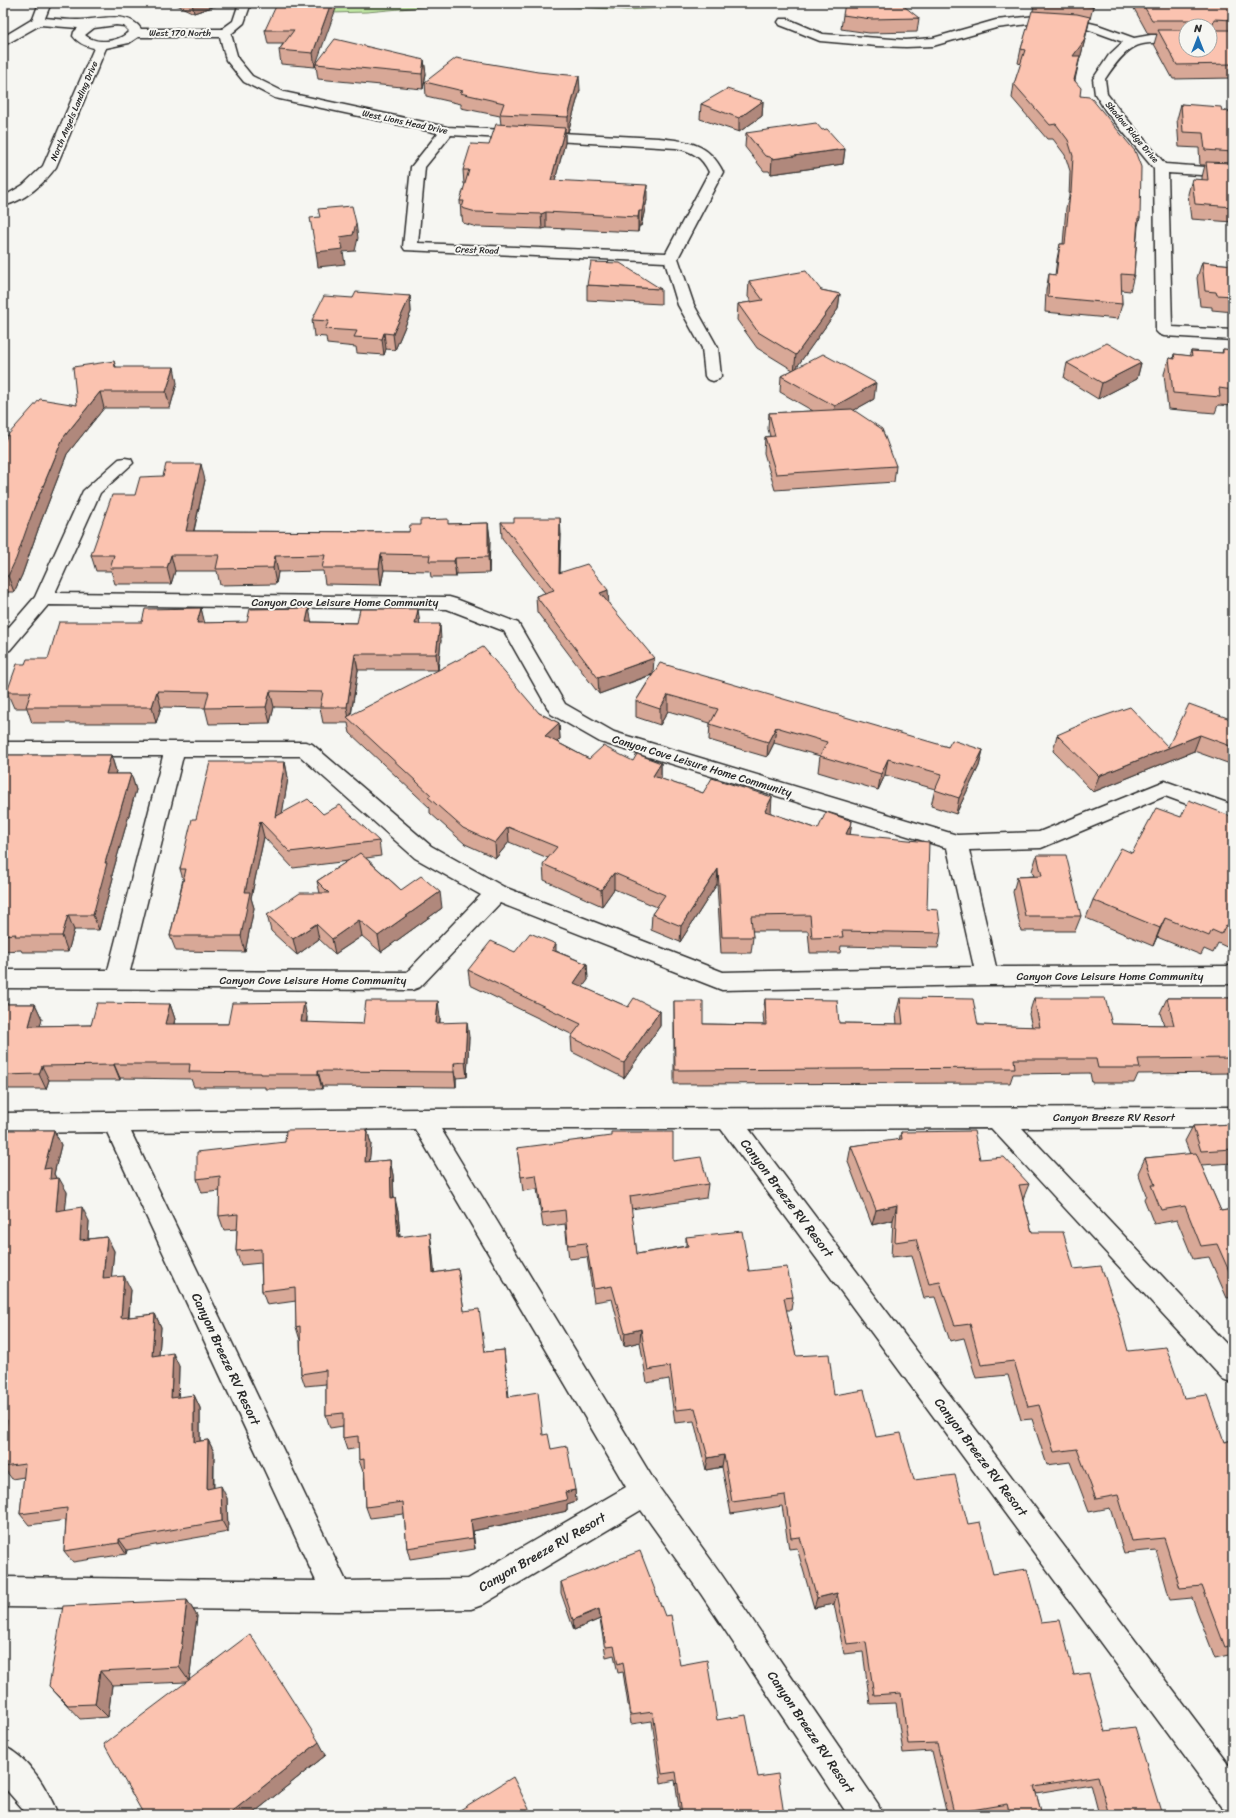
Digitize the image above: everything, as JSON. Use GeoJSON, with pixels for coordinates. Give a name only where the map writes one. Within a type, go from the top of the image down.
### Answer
{"type":"FeatureCollection","features":[{"type":"Feature","properties":{"kind":"street"},"geometry":{"type":"LineString","coordinates":[[38,21],[44,3]]}},
{"type":"Feature","properties":{"kind":"street"},"geometry":{"type":"LineString","coordinates":[[225,33],[238,23],[245,3]]}},
{"type":"Feature","properties":{"kind":"street"},"geometry":{"type":"LineString","coordinates":[[784,22],[820,37],[880,44],[926,42],[951,38],[975,29],[1013,20],[1046,19],[1081,23],[1108,31],[1132,42],[1145,40],[1178,39]]}},
{"type":"Feature","properties":{"kind":"street"},"geometry":{"type":"LineString","coordinates":[[3,42],[38,21],[77,24],[125,22],[135,28],[134,33],[127,39],[120,42],[102,44],[86,42],[79,36],[65,32],[25,29]]}},
{"type":"Feature","properties":{"kind":"street"},"geometry":{"type":"LineString","coordinates":[[79,36],[80,32],[84,28],[98,23]]}},
{"type":"Feature","properties":{"kind":"street","name":"West 170 North"},"geometry":{"type":"LineString","coordinates":[[134,33],[225,33]]}},
{"type":"Feature","properties":{"kind":"street","name":"West Lions Head Drive"},"geometry":{"type":"LineString","coordinates":[[225,33],[232,60],[248,79],[280,95],[447,131],[658,142],[685,145],[703,153],[713,163],[716,172],[671,258]]}},
{"type":"Feature","properties":{"kind":"street","name":"Shadow Ridge Drive"},"geometry":{"type":"LineString","coordinates":[[1132,42],[1120,50],[1099,79],[1101,94],[1112,110],[1162,168],[1164,331],[1233,335]]}},
{"type":"Feature","properties":{"kind":"street","name":"North Angels Landing Drive"},"geometry":{"type":"LineString","coordinates":[[3,202],[32,185],[49,167],[102,44]]}},
{"type":"Feature","properties":{"kind":"street","name":"Crest Road"},"geometry":{"type":"LineString","coordinates":[[447,131],[418,167],[410,247],[671,258]]}},
{"type":"Feature","properties":{"kind":"street"},"geometry":{"type":"LineString","coordinates":[[1162,168],[1233,173]]}},
{"type":"Feature","properties":{"kind":"street"},"geometry":{"type":"LineString","coordinates":[[671,258],[686,305],[710,348],[713,376]]}},
{"type":"Feature","properties":{"kind":"street"},"geometry":{"type":"LineString","coordinates":[[3,646],[43,599],[92,491],[125,463]]}},
{"type":"Feature","properties":{"kind":"street","name":"Canyon Cove Leisure Home Community"},"geometry":{"type":"LineString","coordinates":[[43,599],[449,603],[511,627],[558,709],[607,737],[957,843],[1041,840],[1165,788],[1233,813]]}},
{"type":"Feature","properties":{"kind":"street"},"geometry":{"type":"LineString","coordinates":[[117,979],[176,748]]}},
{"type":"Feature","properties":{"kind":"street","name":"Canyon Cove Leisure Home Community"},"geometry":{"type":"LineString","coordinates":[[3,749],[305,749],[424,852],[496,893],[722,981],[987,976],[1233,975]]}},
{"type":"Feature","properties":{"kind":"street"},"geometry":{"type":"LineString","coordinates":[[957,843],[987,976]]}},
{"type":"Feature","properties":{"kind":"street","name":"Canyon Cove Leisure Home Community"},"geometry":{"type":"LineString","coordinates":[[3,978],[412,981],[496,893]]}},
{"type":"Feature","properties":{"kind":"street"},"geometry":{"type":"LineString","coordinates":[[996,1117],[1233,1370]]}},
{"type":"Feature","properties":{"kind":"street","name":"Canyon Breeze RV Resort"},"geometry":{"type":"LineString","coordinates":[[3,1123],[422,1119],[1233,1117]]}},
{"type":"Feature","properties":{"kind":"street","name":"Canyon Breeze RV Resort"},"geometry":{"type":"LineString","coordinates":[[422,1119],[645,1492],[711,1584],[867,1815]]}},
{"type":"Feature","properties":{"kind":"street","name":"Canyon Breeze RV Resort"},"geometry":{"type":"LineString","coordinates":[[728,1119],[1233,1796]]}},
{"type":"Feature","properties":{"kind":"street","name":"Canyon Breeze RV Resort"},"geometry":{"type":"LineString","coordinates":[[114,1122],[338,1596]]}},
{"type":"Feature","properties":{"kind":"street","name":"Canyon Breeze RV Resort"},"geometry":{"type":"LineString","coordinates":[[3,1592],[338,1596],[471,1594],[645,1492]]}},
{"type":"Feature","properties":{"kind":"street"},"geometry":{"type":"LineString","coordinates":[[3,1762],[34,1798],[42,1815]]}},
{"type":"Feature","properties":{"kind":"green space"},"geometry":{"type":"Polygon","coordinates":[[[260,3],[465,3],[367,12],[332,13],[259,5],[260,3]]]}},
{"type":"Feature","properties":{"kind":"green space"},"geometry":{"type":"Polygon","coordinates":[[[517,3],[747,3],[627,10],[517,3]]]}},
{"type":"Feature","properties":{"kind":"building"},"geometry":{"type":"Polygon","coordinates":[[[289,3],[310,3],[314,5],[316,3],[331,3],[313,53],[279,50],[294,30],[265,30],[276,6],[288,6],[289,3]]]}},
{"type":"Feature","properties":{"kind":"building"},"geometry":{"type":"Polygon","coordinates":[[[845,3],[900,3],[919,18],[871,19],[843,15],[845,3]]]}},
{"type":"Feature","properties":{"kind":"building"},"geometry":{"type":"Polygon","coordinates":[[[1067,3],[1094,3],[1093,7],[1067,3]]]}},
{"type":"Feature","properties":{"kind":"building"},"geometry":{"type":"Polygon","coordinates":[[[1142,3],[1233,3],[1233,20],[1218,18],[1178,18],[1178,20],[1152,20],[1142,3]]]}},
{"type":"Feature","properties":{"kind":"building"},"geometry":{"type":"Polygon","coordinates":[[[1032,11],[1077,14],[1090,17],[1084,41],[1073,56],[1080,56],[1074,80],[1081,88],[1080,96],[1089,97],[1092,99],[1135,151],[1141,167],[1140,218],[1138,218],[1134,275],[1121,274],[1122,304],[1048,297],[1049,274],[1056,275],[1060,244],[1065,244],[1071,193],[1073,156],[1068,140],[1056,124],[1050,125],[1014,84],[1025,50],[1021,49],[1032,11]]]}},
{"type":"Feature","properties":{"kind":"building"},"geometry":{"type":"Polygon","coordinates":[[[1158,30],[1178,30],[1178,58],[1218,58],[1218,30],[1233,30],[1233,64],[1177,65],[1158,30]]]}},
{"type":"Feature","properties":{"kind":"building"},"geometry":{"type":"Polygon","coordinates":[[[335,39],[424,60],[422,74],[316,64],[335,39]]]}},
{"type":"Feature","properties":{"kind":"building"},"geometry":{"type":"Polygon","coordinates":[[[456,58],[538,72],[579,76],[568,117],[500,114],[504,103],[460,93],[463,91],[425,82],[456,58]]]}},
{"type":"Feature","properties":{"kind":"building"},"geometry":{"type":"Polygon","coordinates":[[[727,89],[763,101],[739,118],[701,104],[727,89]]]}},
{"type":"Feature","properties":{"kind":"building"},"geometry":{"type":"Polygon","coordinates":[[[1181,104],[1221,107],[1222,111],[1233,112],[1233,152],[1205,150],[1203,133],[1183,132],[1181,104]]]}},
{"type":"Feature","properties":{"kind":"building"},"geometry":{"type":"Polygon","coordinates":[[[816,123],[822,130],[827,129],[845,149],[772,159],[765,156],[746,133],[816,123]]]}},
{"type":"Feature","properties":{"kind":"building"},"geometry":{"type":"Polygon","coordinates":[[[496,124],[565,128],[551,180],[647,185],[642,211],[639,211],[638,217],[546,212],[541,214],[476,212],[462,208],[464,201],[460,201],[469,170],[463,170],[471,144],[489,145],[496,124]]]}},
{"type":"Feature","properties":{"kind":"building"},"geometry":{"type":"Polygon","coordinates":[[[1206,162],[1233,163],[1233,207],[1195,204],[1192,179],[1208,180],[1206,162]]]}},
{"type":"Feature","properties":{"kind":"building"},"geometry":{"type":"Polygon","coordinates":[[[352,206],[356,223],[353,235],[340,237],[343,249],[316,252],[310,218],[320,217],[318,209],[352,206]]]}},
{"type":"Feature","properties":{"kind":"building"},"geometry":{"type":"Polygon","coordinates":[[[591,262],[620,263],[661,289],[587,285],[591,262]]]}},
{"type":"Feature","properties":{"kind":"building"},"geometry":{"type":"Polygon","coordinates":[[[1202,262],[1233,265],[1233,296],[1217,295],[1216,292],[1205,291],[1202,262]]]}},
{"type":"Feature","properties":{"kind":"building"},"geometry":{"type":"Polygon","coordinates":[[[806,271],[821,290],[840,294],[796,355],[758,332],[738,304],[763,300],[749,281],[806,271]]]}},
{"type":"Feature","properties":{"kind":"building"},"geometry":{"type":"Polygon","coordinates":[[[356,292],[410,296],[393,334],[384,333],[382,339],[354,337],[357,331],[325,329],[329,321],[312,320],[324,296],[353,298],[356,292]]]}},
{"type":"Feature","properties":{"kind":"building"},"geometry":{"type":"Polygon","coordinates":[[[1107,343],[1141,363],[1102,383],[1067,363],[1107,343]]]}},
{"type":"Feature","properties":{"kind":"building"},"geometry":{"type":"Polygon","coordinates":[[[1223,349],[1233,350],[1233,390],[1219,388],[1220,397],[1173,393],[1169,358],[1175,359],[1174,354],[1192,356],[1191,351],[1223,353],[1223,349]]]}},
{"type":"Feature","properties":{"kind":"building"},"geometry":{"type":"Polygon","coordinates":[[[823,354],[876,383],[835,406],[781,376],[823,354]]]}},
{"type":"Feature","properties":{"kind":"building"},"geometry":{"type":"Polygon","coordinates":[[[114,361],[115,367],[174,367],[166,392],[100,392],[63,438],[34,508],[16,559],[8,576],[3,576],[3,445],[7,436],[40,399],[77,405],[73,367],[114,361]]]}},
{"type":"Feature","properties":{"kind":"building"},"geometry":{"type":"Polygon","coordinates":[[[852,409],[882,429],[896,466],[776,474],[765,437],[775,436],[769,413],[852,409]]]}},
{"type":"Feature","properties":{"kind":"building"},"geometry":{"type":"Polygon","coordinates":[[[166,464],[201,464],[186,531],[409,532],[410,525],[420,525],[420,520],[448,519],[448,524],[488,523],[488,557],[455,558],[454,561],[429,561],[430,555],[381,554],[379,568],[322,568],[325,555],[275,556],[273,568],[216,569],[219,555],[171,555],[167,568],[110,568],[114,555],[91,555],[112,495],[135,495],[140,477],[163,476],[166,464]]]}},
{"type":"Feature","properties":{"kind":"building"},"geometry":{"type":"Polygon","coordinates":[[[514,518],[560,518],[559,573],[587,564],[608,590],[600,593],[654,658],[598,678],[536,596],[554,590],[501,522],[514,522],[514,518]]]}},
{"type":"Feature","properties":{"kind":"building"},"geometry":{"type":"Polygon","coordinates":[[[201,608],[197,623],[247,622],[250,609],[309,608],[306,622],[357,623],[360,609],[418,609],[415,624],[440,624],[436,654],[355,654],[347,707],[320,707],[323,692],[270,691],[266,707],[205,708],[209,692],[157,691],[152,707],[26,707],[31,692],[7,692],[17,664],[25,664],[27,659],[48,659],[59,622],[142,622],[145,609],[201,608]]]}},
{"type":"Feature","properties":{"kind":"building"},"geometry":{"type":"Polygon","coordinates":[[[483,647],[539,713],[559,723],[545,736],[589,759],[603,746],[633,761],[637,754],[661,763],[653,776],[703,793],[712,778],[772,797],[765,811],[818,829],[826,812],[852,821],[846,834],[929,842],[927,909],[938,910],[941,933],[842,931],[843,937],[812,938],[810,915],[751,916],[753,937],[722,937],[718,869],[681,926],[652,914],[665,895],[614,873],[601,890],[543,864],[557,847],[508,827],[495,843],[463,828],[428,797],[431,795],[347,717],[483,647]]]}},
{"type":"Feature","properties":{"kind":"building"},"geometry":{"type":"Polygon","coordinates":[[[660,663],[948,747],[952,740],[983,750],[959,798],[935,790],[942,774],[888,759],[881,774],[820,756],[827,742],[776,727],[768,742],[710,724],[718,709],[668,695],[660,709],[636,701],[660,663]]]}},
{"type":"Feature","properties":{"kind":"building"},"geometry":{"type":"Polygon","coordinates":[[[1189,704],[1233,720],[1233,747],[1200,735],[1099,776],[1057,735],[1089,721],[1130,707],[1168,747],[1189,704]]]}},
{"type":"Feature","properties":{"kind":"building"},"geometry":{"type":"Polygon","coordinates":[[[3,755],[111,755],[106,774],[131,774],[105,863],[107,863],[93,915],[68,915],[62,936],[15,936],[16,934],[3,935],[3,755]]]}},
{"type":"Feature","properties":{"kind":"building"},"geometry":{"type":"Polygon","coordinates":[[[210,762],[285,762],[275,817],[308,799],[323,814],[340,805],[379,841],[290,852],[260,821],[245,892],[250,892],[241,936],[170,936],[186,869],[180,869],[192,819],[196,819],[210,762]]]}},
{"type":"Feature","properties":{"kind":"building"},"geometry":{"type":"Polygon","coordinates":[[[1189,800],[1233,817],[1233,928],[1226,925],[1221,934],[1212,930],[1209,936],[1165,918],[1160,928],[1093,900],[1121,848],[1132,853],[1156,808],[1181,817],[1189,800]]]}},
{"type":"Feature","properties":{"kind":"building"},"geometry":{"type":"Polygon","coordinates":[[[360,853],[401,890],[421,876],[440,892],[378,936],[359,920],[332,939],[316,924],[293,939],[267,915],[300,893],[329,893],[317,881],[360,853]]]}},
{"type":"Feature","properties":{"kind":"building"},"geometry":{"type":"Polygon","coordinates":[[[1037,855],[1066,855],[1081,916],[1025,916],[1017,877],[1042,876],[1037,855]]]}},
{"type":"Feature","properties":{"kind":"building"},"geometry":{"type":"Polygon","coordinates":[[[530,933],[556,944],[552,950],[587,964],[574,983],[628,1007],[634,998],[660,1011],[624,1063],[571,1037],[581,1024],[468,970],[491,941],[515,952],[530,933]]]}},
{"type":"Feature","properties":{"kind":"building"},"geometry":{"type":"Polygon","coordinates":[[[900,998],[973,999],[978,1025],[1040,1027],[1034,998],[1105,998],[1112,1024],[1174,1025],[1167,998],[1233,998],[1233,1058],[1138,1059],[1140,1068],[1098,1068],[1096,1059],[1014,1059],[1015,1068],[675,1070],[674,1001],[703,1001],[703,1024],[766,1025],[765,999],[837,1000],[839,1023],[903,1024],[900,998]]]}},
{"type":"Feature","properties":{"kind":"building"},"geometry":{"type":"Polygon","coordinates":[[[366,1001],[438,1001],[436,1023],[467,1022],[465,1062],[454,1063],[454,1072],[318,1071],[318,1074],[261,1074],[189,1072],[190,1064],[114,1064],[42,1066],[39,1074],[3,1075],[3,1004],[35,1004],[29,1026],[91,1025],[97,1003],[170,1004],[165,1024],[228,1024],[232,1003],[304,1002],[301,1022],[363,1024],[366,1001]]]}},
{"type":"Feature","properties":{"kind":"building"},"geometry":{"type":"Polygon","coordinates":[[[1233,1124],[1233,1149],[1201,1151],[1193,1126],[1233,1124]]]}},
{"type":"Feature","properties":{"kind":"building"},"geometry":{"type":"Polygon","coordinates":[[[367,1129],[365,1162],[390,1160],[391,1199],[395,1198],[398,1237],[430,1233],[433,1273],[458,1269],[464,1311],[479,1309],[485,1352],[504,1350],[508,1397],[538,1392],[543,1435],[548,1434],[551,1449],[567,1446],[575,1490],[565,1492],[567,1500],[471,1520],[473,1538],[407,1548],[403,1502],[366,1507],[364,1459],[359,1460],[358,1436],[343,1438],[343,1413],[326,1415],[326,1370],[301,1374],[300,1326],[296,1327],[295,1287],[262,1291],[261,1249],[236,1251],[238,1214],[219,1216],[220,1176],[197,1179],[197,1152],[285,1142],[286,1130],[367,1129]]]}},
{"type":"Feature","properties":{"kind":"building"},"geometry":{"type":"Polygon","coordinates":[[[3,1130],[54,1130],[44,1169],[51,1168],[50,1179],[59,1178],[56,1211],[82,1207],[80,1240],[107,1237],[103,1278],[124,1276],[121,1318],[155,1314],[152,1356],[173,1353],[171,1398],[194,1395],[194,1442],[208,1440],[207,1489],[221,1486],[222,1521],[119,1539],[119,1543],[64,1551],[67,1508],[20,1514],[25,1464],[3,1467],[7,1420],[3,1421],[3,1130]]]}},
{"type":"Feature","properties":{"kind":"building"},"geometry":{"type":"Polygon","coordinates":[[[974,1131],[980,1159],[1004,1157],[1029,1184],[1019,1185],[1032,1232],[1063,1232],[1074,1269],[1101,1266],[1118,1314],[1128,1351],[1166,1347],[1184,1398],[1207,1395],[1224,1442],[1233,1440],[1233,1645],[1225,1647],[1202,1586],[1180,1588],[1164,1538],[1132,1541],[1118,1495],[1096,1499],[1077,1449],[1054,1452],[1039,1405],[1028,1407],[1014,1361],[981,1365],[970,1324],[955,1326],[940,1282],[929,1284],[916,1239],[895,1242],[897,1205],[876,1210],[851,1146],[902,1139],[901,1132],[974,1131]]]}},
{"type":"Feature","properties":{"kind":"building"},"geometry":{"type":"Polygon","coordinates":[[[611,1132],[673,1132],[673,1161],[701,1157],[708,1184],[630,1196],[637,1254],[688,1246],[686,1237],[742,1231],[749,1271],[787,1267],[793,1297],[784,1298],[796,1356],[829,1354],[834,1395],[864,1390],[876,1437],[901,1433],[914,1480],[955,1475],[968,1524],[980,1522],[993,1574],[1027,1569],[1041,1622],[1060,1620],[1074,1675],[1089,1673],[1105,1731],[1135,1727],[1162,1815],[1109,1815],[1098,1776],[1034,1786],[1042,1815],[1010,1815],[1007,1804],[954,1813],[937,1743],[908,1744],[901,1693],[874,1695],[866,1642],[847,1644],[837,1593],[817,1598],[800,1537],[791,1538],[785,1495],[732,1502],[724,1455],[708,1458],[695,1408],[676,1410],[670,1366],[648,1370],[641,1329],[625,1333],[612,1286],[594,1289],[586,1243],[568,1245],[565,1210],[542,1213],[536,1175],[521,1177],[517,1148],[611,1136],[611,1132]]]}},
{"type":"Feature","properties":{"kind":"building"},"geometry":{"type":"Polygon","coordinates":[[[1196,1153],[1221,1211],[1233,1209],[1233,1280],[1217,1244],[1201,1246],[1185,1206],[1161,1210],[1151,1185],[1155,1185],[1145,1158],[1196,1153]]]}},
{"type":"Feature","properties":{"kind":"building"},"geometry":{"type":"Polygon","coordinates":[[[640,1551],[665,1616],[671,1615],[680,1665],[707,1660],[717,1720],[746,1715],[758,1777],[778,1774],[784,1815],[682,1815],[676,1772],[662,1774],[653,1712],[631,1715],[623,1662],[618,1664],[614,1646],[606,1647],[599,1609],[573,1620],[561,1582],[640,1551]]]}},
{"type":"Feature","properties":{"kind":"building"},"geometry":{"type":"Polygon","coordinates":[[[187,1600],[179,1667],[100,1671],[95,1704],[68,1705],[49,1686],[63,1606],[187,1600]]]}},
{"type":"Feature","properties":{"kind":"building"},"geometry":{"type":"Polygon","coordinates":[[[250,1634],[319,1742],[228,1815],[144,1815],[104,1744],[250,1634]]]}},
{"type":"Feature","properties":{"kind":"building"},"geometry":{"type":"Polygon","coordinates":[[[513,1777],[532,1815],[452,1815],[513,1777]]]}}]}
